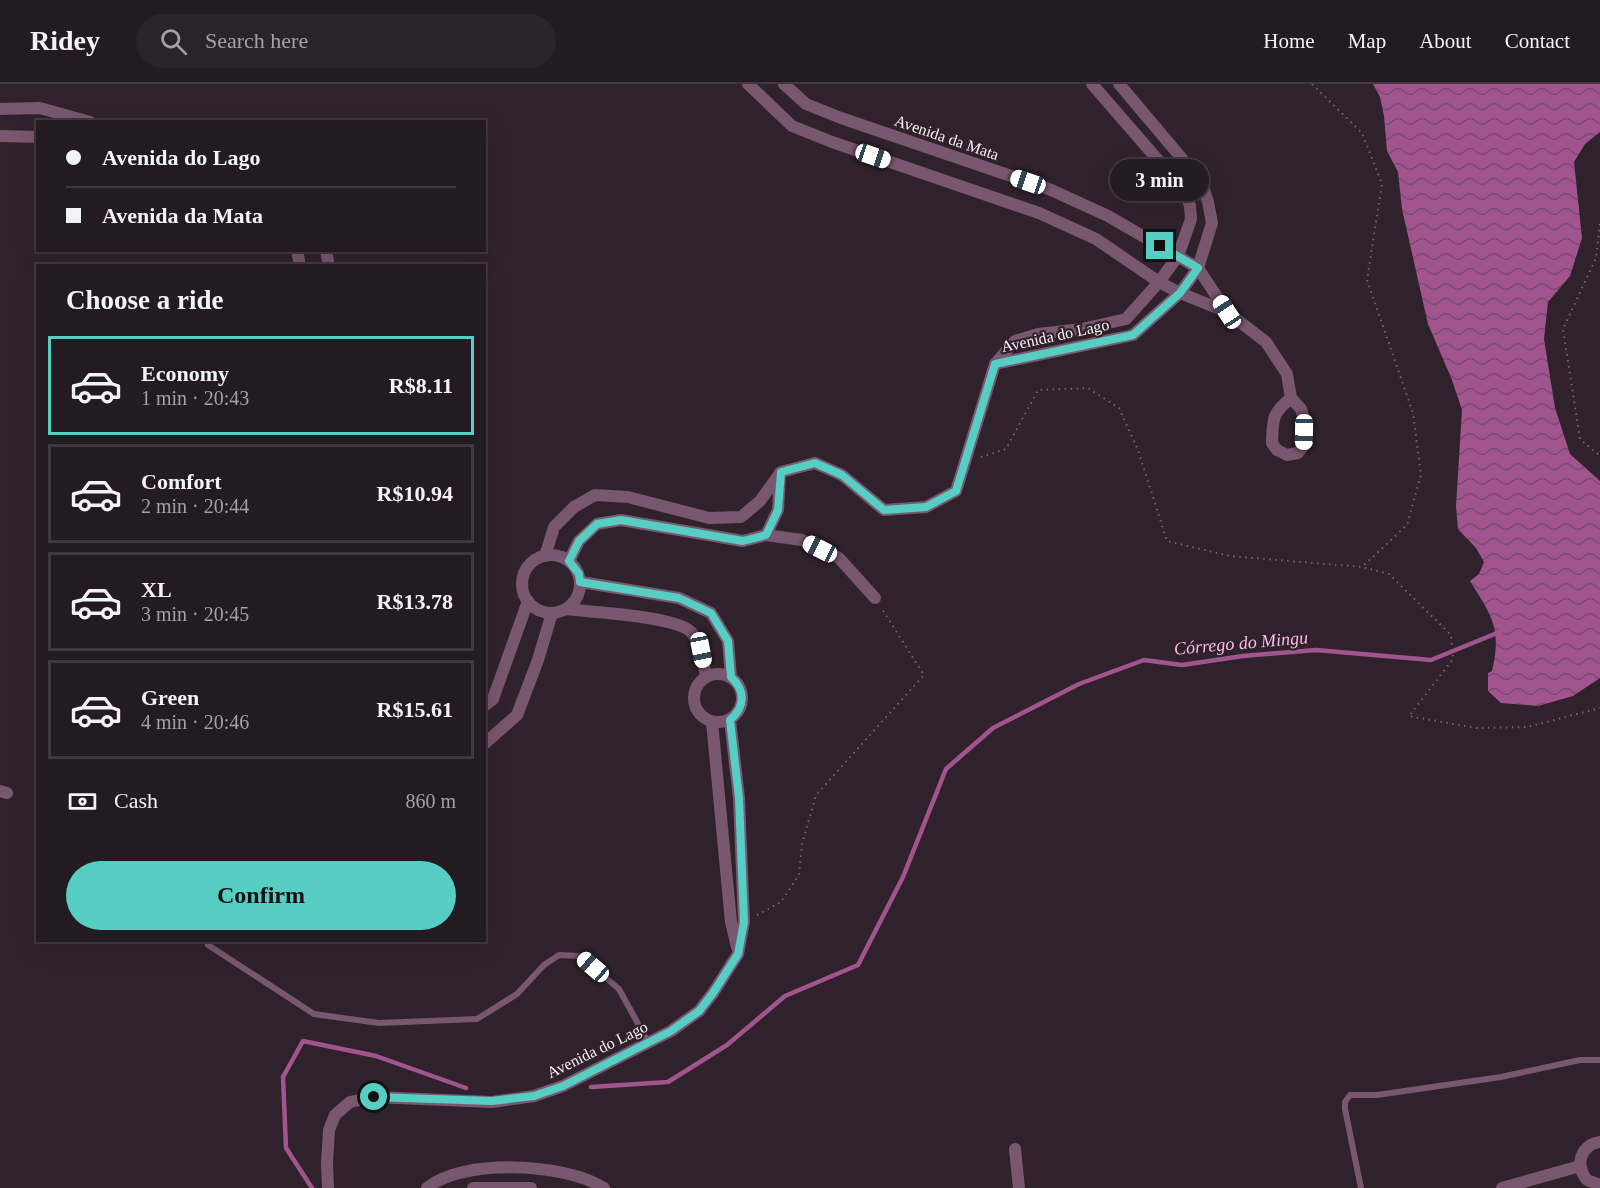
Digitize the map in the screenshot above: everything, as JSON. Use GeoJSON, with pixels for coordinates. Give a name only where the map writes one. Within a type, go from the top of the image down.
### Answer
{"type":"FeatureCollection","features":[{"type":"Feature","properties":{"kind":"street"},"geometry":{"type":"LineString","coordinates":[[748,84],[792,126],[832,142],[1039,213],[1096,239],[1159,282],[1227,312],[1266,342],[1287,374],[1291,398]]}},
{"type":"Feature","properties":{"kind":"street","name":"Avenida da Mata"},"geometry":{"type":"LineString","coordinates":[[784,84],[806,104],[841,118],[1049,189],[1108,216],[1198,268]]}},
{"type":"Feature","properties":{"kind":"street","name":"Avenida do Lago"},"geometry":{"type":"LineString","coordinates":[[781,472],[815,463],[842,475],[884,510],[926,507],[956,491],[995,364],[1016,341],[1038,334],[1082,329],[1126,320],[1159,282],[1178,256],[1191,219],[1190,206],[1184,190],[1092,84]]}},
{"type":"Feature","properties":{"kind":"street","name":"Avenida do Lago"},"geometry":{"type":"LineString","coordinates":[[995,364],[1133,335],[1180,293],[1198,268],[1212,223],[1201,181],[1119,84]]}},
{"type":"Feature","properties":{"kind":"street"},"geometry":{"type":"LineString","coordinates":[[0,109],[40,108],[83,120]]}},
{"type":"Feature","properties":{"kind":"street"},"geometry":{"type":"LineString","coordinates":[[0,136],[36,137]]}},
{"type":"Feature","properties":{"kind":"street"},"geometry":{"type":"LineString","coordinates":[[1198,268],[1227,312]]}},
{"type":"Feature","properties":{"kind":"street"},"geometry":{"type":"LineString","coordinates":[[766,535],[778,510],[781,472]]}},
{"type":"Feature","properties":{"kind":"street"},"geometry":{"type":"LineString","coordinates":[[545,556],[554,527],[574,507],[595,495],[628,497],[709,518],[741,518],[759,501],[781,472]]}},
{"type":"Feature","properties":{"kind":"street"},"geometry":{"type":"LineString","coordinates":[[569,561],[579,541],[597,524],[621,520],[743,541],[766,535],[802,540],[839,558],[875,598]]}},
{"type":"Feature","properties":{"kind":"street"},"geometry":{"type":"LineString","coordinates":[[566,609],[579,593],[579,574],[569,561],[561,556],[545,556],[535,560],[524,574],[524,593],[528,601],[542,612],[552,613],[566,609],[670,621],[690,630],[701,650],[706,676]]}},
{"type":"Feature","properties":{"kind":"street"},"geometry":{"type":"LineString","coordinates":[[580,582],[679,598],[711,613],[728,641],[731,677]]}},
{"type":"Feature","properties":{"kind":"street"},"geometry":{"type":"LineString","coordinates":[[486,704],[493,699],[528,601]]}},
{"type":"Feature","properties":{"kind":"street"},"geometry":{"type":"LineString","coordinates":[[486,742],[517,716],[538,660],[552,613]]}},
{"type":"Feature","properties":{"kind":"street"},"geometry":{"type":"LineString","coordinates":[[723,674],[731,677],[737,683],[742,699],[741,707],[730,720],[712,722],[698,713],[693,697],[695,688],[706,676],[723,674]]}},
{"type":"Feature","properties":{"kind":"street","name":"Avenida do Lago"},"geometry":{"type":"LineString","coordinates":[[328,1188],[329,1130],[335,1115],[351,1101],[374,1097],[492,1101],[534,1096],[563,1086],[671,1031],[699,1011],[738,954],[744,922],[739,798],[730,720]]}},
{"type":"Feature","properties":{"kind":"street"},"geometry":{"type":"LineString","coordinates":[[712,722],[731,922],[738,954]]}},
{"type":"Feature","properties":{"kind":"street"},"geometry":{"type":"LineString","coordinates":[[1593,1186],[1582,1174],[1580,1166],[1583,1152],[1588,1146],[1600,1142]]}},
{"type":"Feature","properties":{"kind":"street"},"geometry":{"type":"LineString","coordinates":[[1015,1149],[1019,1188]]}},
{"type":"Feature","properties":{"kind":"street"},"geometry":{"type":"LineString","coordinates":[[1502,1188],[1580,1166]]}},
{"type":"Feature","properties":{"kind":"street"},"geometry":{"type":"LineString","coordinates":[[427,1188],[437,1180],[456,1172],[489,1168],[537,1169],[566,1173],[603,1188]]}},
{"type":"Feature","properties":{"kind":"street"},"geometry":{"type":"LineString","coordinates":[[473,1188],[531,1188]]}},
{"type":"Feature","properties":{"kind":"lane"},"geometry":{"type":"LineString","coordinates":[[208,945],[314,1014],[379,1023],[477,1019],[517,993],[544,965],[560,955],[580,956],[619,989],[649,1042]]}},
{"type":"Feature","properties":{"kind":"lane"},"geometry":{"type":"LineString","coordinates":[[1361,1188],[1345,1109],[1345,1102],[1350,1095],[1377,1095],[1501,1077],[1580,1060],[1600,1060]]}},
{"type":"Feature","properties":{"kind":"path"},"geometry":{"type":"LineString","coordinates":[[1312,84],[1362,133],[1382,184],[1367,280],[1413,413],[1421,475],[1407,525],[1362,567]]}},
{"type":"Feature","properties":{"kind":"path"},"geometry":{"type":"LineString","coordinates":[[1600,224],[1596,258],[1563,329],[1580,439],[1600,456]]}},
{"type":"Feature","properties":{"kind":"path"},"geometry":{"type":"LineString","coordinates":[[964,463],[1006,449],[1038,390],[1088,388],[1119,408],[1138,450],[1167,541],[1230,556],[1362,567],[1389,574],[1451,635],[1452,659],[1409,716],[1476,728],[1527,727],[1600,708]]}},
{"type":"Feature","properties":{"kind":"path"},"geometry":{"type":"LineString","coordinates":[[744,922],[782,902],[799,875],[802,844],[816,795],[924,675],[875,598]]}},
{"type":"Feature","properties":{"kind":"water"},"geometry":{"type":"Polygon","coordinates":[[[1373,84],[1600,84],[1600,132],[1585,144],[1574,162],[1582,238],[1570,276],[1548,302],[1544,339],[1555,408],[1570,454],[1600,481],[1600,678],[1573,696],[1538,706],[1501,703],[1488,691],[1488,673],[1492,671],[1495,657],[1495,633],[1489,614],[1470,581],[1479,574],[1484,562],[1476,548],[1458,529],[1456,506],[1462,410],[1428,324],[1402,209],[1398,172],[1387,151],[1384,116],[1380,97],[1373,84]]]}},
{"type":"Feature","properties":{"kind":"waterway","name":"Córrego do Mingu"},"geometry":{"type":"LineString","coordinates":[[591,1087],[668,1082],[727,1045],[785,996],[858,965],[903,877],[946,769],[993,728],[1079,684],[1144,660],[1182,665],[1243,656],[1316,650],[1431,660],[1502,631]]}},
{"type":"Feature","properties":{"kind":"waterway","name":"Córrego do Mingu"},"geometry":{"type":"LineString","coordinates":[[312,1188],[286,1148],[283,1077],[303,1041],[376,1056],[466,1088]]}},
{"type":"Feature","properties":{"kind":"route"},"geometry":{"type":"LineString","coordinates":[[374,1097],[492,1101],[534,1096],[563,1086],[671,1031],[699,1011],[738,954],[744,922],[739,798],[730,720],[741,707],[742,699],[741,690],[731,677],[728,641],[711,613],[679,598],[580,582],[579,574],[569,561],[579,541],[597,524],[621,520],[743,541],[766,535],[778,510],[781,472],[815,463],[842,475],[884,510],[926,507],[956,491],[995,364],[1133,335],[1180,293],[1198,268],[1160,246]]}}]}
